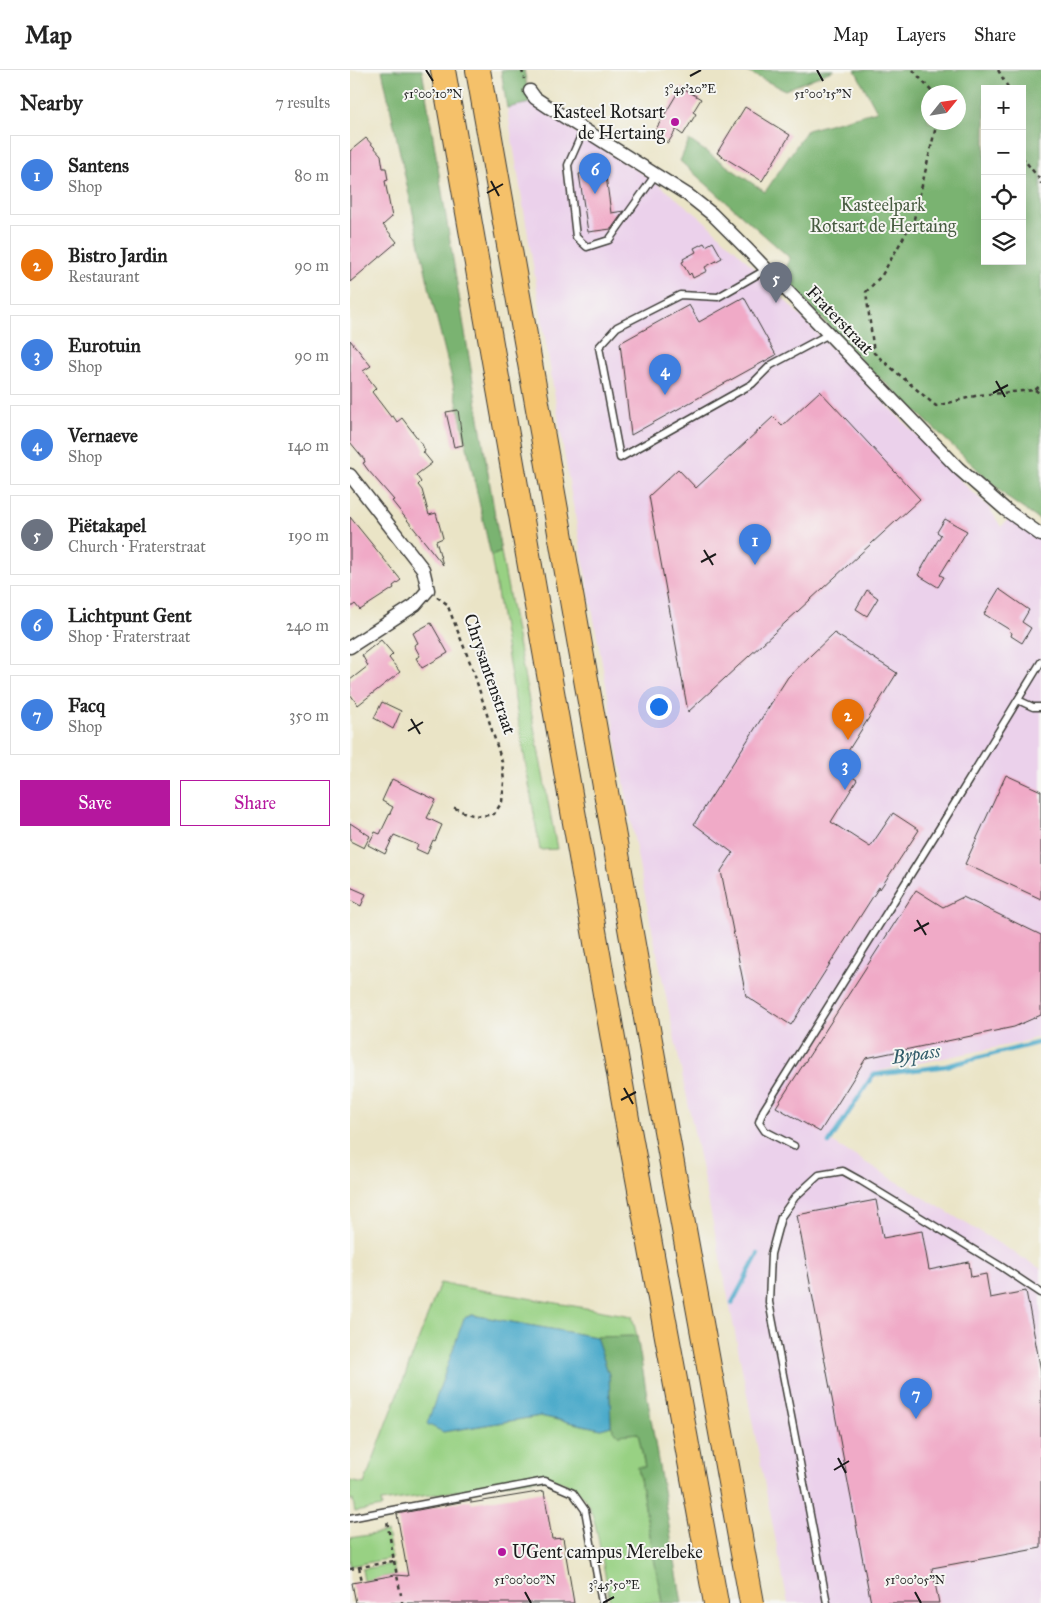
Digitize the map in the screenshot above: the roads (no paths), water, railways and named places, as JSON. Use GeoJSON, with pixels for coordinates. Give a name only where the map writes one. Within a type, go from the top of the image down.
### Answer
{"type":"FeatureCollection","features":[{"type":"Feature","properties":{"kind":"highway"},"geometry":{"type":"LineString","coordinates":[[443,70],[627,1119],[716,1603]]}},
{"type":"Feature","properties":{"kind":"highway"},"geometry":{"type":"LineString","coordinates":[[478,70],[651,1047],[752,1603]]}},
{"type":"Feature","properties":{"kind":"street","name":"Fraterstraat"},"geometry":{"type":"LineString","coordinates":[[530,91],[535,98],[656,174],[688,195],[712,214],[958,468],[1000,505],[1041,535]]}},
{"type":"Feature","properties":{"kind":"street"},"geometry":{"type":"LineString","coordinates":[[350,475],[423,569],[428,590],[415,605],[350,646]]}},
{"type":"Feature","properties":{"kind":"lane"},"geometry":{"type":"LineString","coordinates":[[584,129],[568,165],[576,237],[587,247],[609,240],[656,174]]}},
{"type":"Feature","properties":{"kind":"lane"},"geometry":{"type":"LineString","coordinates":[[767,269],[718,297],[680,295],[618,327],[599,347],[620,458],[752,384],[771,365],[829,334]]}},
{"type":"Feature","properties":{"kind":"lane"},"geometry":{"type":"LineString","coordinates":[[794,1146],[765,1131],[759,1122],[762,1111],[1041,662]]}},
{"type":"Feature","properties":{"kind":"lane"},"geometry":{"type":"LineString","coordinates":[[1018,700],[1033,707],[1041,708]]}},
{"type":"Feature","properties":{"kind":"lane"},"geometry":{"type":"LineString","coordinates":[[826,1603],[769,1302],[771,1254],[781,1217],[790,1204],[819,1175],[843,1171],[1002,1267],[1041,1293]]}},
{"type":"Feature","properties":{"kind":"lane"},"geometry":{"type":"LineString","coordinates":[[350,1518],[545,1481],[573,1493],[585,1510],[602,1603]]}},
{"type":"Feature","properties":{"kind":"water"},"geometry":{"type":"Polygon","coordinates":[[[472,1315],[596,1337],[609,1375],[611,1426],[601,1429],[540,1416],[443,1432],[427,1424],[464,1318],[472,1315]]]}},
{"type":"Feature","properties":{"kind":"waterway","name":"Bypass"},"geometry":{"type":"LineString","coordinates":[[829,1143],[873,1075],[946,1066],[1041,1042]]}},
{"type":"Feature","properties":{"kind":"waterway","name":"Bypass"},"geometry":{"type":"LineString","coordinates":[[732,1303],[758,1254]]}},
{"type":"Feature","properties":{"kind":"place","name":"Kasteel Rotsart de Hertaing"},"geometry":{"type":"Point","coordinates":[675,122]}},
{"type":"Feature","properties":{"kind":"place","name":"Lichtpunt Gent"},"geometry":{"type":"Point","coordinates":[595,194]}},
{"type":"Feature","properties":{"kind":"place","name":"Piëtakapel"},"geometry":{"type":"Point","coordinates":[776,303]}},
{"type":"Feature","properties":{"kind":"place","name":"Vernaeve"},"geometry":{"type":"Point","coordinates":[665,395]}},
{"type":"Feature","properties":{"kind":"place","name":"Santens"},"geometry":{"type":"Point","coordinates":[755,565]}},
{"type":"Feature","properties":{"kind":"place","name":"Bistro Jardin"},"geometry":{"type":"Point","coordinates":[848,740]}},
{"type":"Feature","properties":{"kind":"place","name":"Eurotuin"},"geometry":{"type":"Point","coordinates":[845,790]}},
{"type":"Feature","properties":{"kind":"place","name":"Facq"},"geometry":{"type":"Point","coordinates":[916,1419]}},
{"type":"Feature","properties":{"kind":"place","name":"UGent campus Merelbeke"},"geometry":{"type":"Point","coordinates":[502,1552]}},
{"type":"Feature","properties":{"kind":"park label","name":"Kasteelpark Rotsart de Hertaing"},"geometry":{"type":"Point","coordinates":[883,215]}}]}
